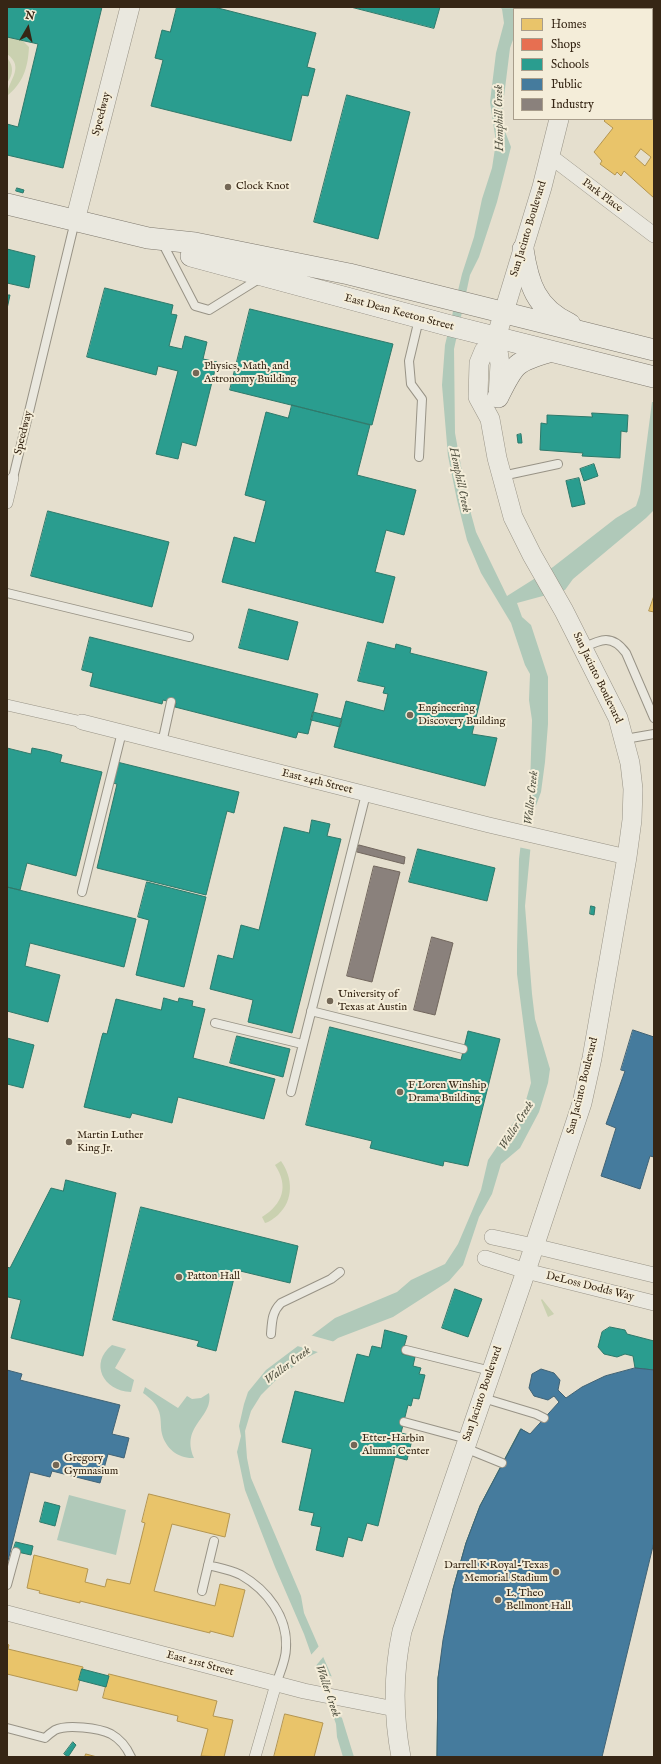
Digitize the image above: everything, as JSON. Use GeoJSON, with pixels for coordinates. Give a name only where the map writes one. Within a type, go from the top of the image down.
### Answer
{"type":"FeatureCollection","features":[{"type":"Feature","properties":{"kind":"main road","name":"East Dean Keeton Street"},"geometry":{"type":"LineString","coordinates":[[7,204],[155,241],[189,255],[419,318],[654,377]]}},
{"type":"Feature","properties":{"kind":"main road","name":"East Dean Keeton Street"},"geometry":{"type":"LineString","coordinates":[[155,241],[195,243],[349,274],[591,333],[654,350]]}},
{"type":"Feature","properties":{"kind":"main road"},"geometry":{"type":"LineString","coordinates":[[523,249],[527,275],[534,294],[549,310],[566,322],[591,333]]}},
{"type":"Feature","properties":{"kind":"main road"},"geometry":{"type":"LineString","coordinates":[[498,397],[515,366],[523,360],[550,351]]}},
{"type":"Feature","properties":{"kind":"street","name":"Speedway"},"geometry":{"type":"LineString","coordinates":[[75,221],[130,7]]}},
{"type":"Feature","properties":{"kind":"street","name":"San Jacinto Boulevard"},"geometry":{"type":"LineString","coordinates":[[490,419],[498,397],[500,364],[496,338],[550,156],[559,120]]}},
{"type":"Feature","properties":{"kind":"street","name":"Park Place"},"geometry":{"type":"LineString","coordinates":[[550,156],[654,235]]}},
{"type":"Feature","properties":{"kind":"street","name":"San Jacinto Boulevard"},"geometry":{"type":"LineString","coordinates":[[401,1757],[395,1709],[397,1658],[403,1625],[526,1271],[582,1103],[592,1058],[627,857],[632,820],[633,790],[625,739],[618,718],[564,611],[532,555],[513,516],[502,476],[490,419],[478,397],[477,381],[480,363],[484,351],[496,338]]}},
{"type":"Feature","properties":{"kind":"street","name":"Speedway"},"geometry":{"type":"LineString","coordinates":[[7,503],[13,478]]}},
{"type":"Feature","properties":{"kind":"street","name":"East 24th Street"},"geometry":{"type":"LineString","coordinates":[[7,705],[82,722],[503,828],[627,857]]}},
{"type":"Feature","properties":{"kind":"street"},"geometry":{"type":"LineString","coordinates":[[492,1237],[654,1275]]}},
{"type":"Feature","properties":{"kind":"street","name":"DeLoss Dodds Way"},"geometry":{"type":"LineString","coordinates":[[486,1258],[526,1271],[654,1303]]}},
{"type":"Feature","properties":{"kind":"street","name":"East 21st Street"},"geometry":{"type":"LineString","coordinates":[[7,1613],[276,1684],[317,1694],[395,1709]]}},
{"type":"Feature","properties":{"kind":"street"},"geometry":{"type":"LineString","coordinates":[[255,1757],[276,1684]]}},
{"type":"Feature","properties":{"kind":"lane","name":"Speedway"},"geometry":{"type":"LineString","coordinates":[[13,478],[75,221]]}},
{"type":"Feature","properties":{"kind":"lane"},"geometry":{"type":"LineString","coordinates":[[155,241],[195,306],[209,310],[249,287],[265,275]]}},
{"type":"Feature","properties":{"kind":"lane"},"geometry":{"type":"LineString","coordinates":[[419,318],[409,362],[411,384],[422,399],[419,457]]}},
{"type":"Feature","properties":{"kind":"lane"},"geometry":{"type":"LineString","coordinates":[[502,476],[558,464]]}},
{"type":"Feature","properties":{"kind":"lane"},"geometry":{"type":"LineString","coordinates":[[7,594],[189,637]]}},
{"type":"Feature","properties":{"kind":"lane"},"geometry":{"type":"LineString","coordinates":[[582,649],[603,639],[610,640],[622,647],[654,718]]}},
{"type":"Feature","properties":{"kind":"lane"},"geometry":{"type":"LineString","coordinates":[[162,743],[171,702]]}},
{"type":"Feature","properties":{"kind":"lane"},"geometry":{"type":"LineString","coordinates":[[82,892],[122,732]]}},
{"type":"Feature","properties":{"kind":"lane"},"geometry":{"type":"LineString","coordinates":[[625,739],[654,734]]}},
{"type":"Feature","properties":{"kind":"lane"},"geometry":{"type":"LineString","coordinates":[[291,1092],[366,794]]}},
{"type":"Feature","properties":{"kind":"lane"},"geometry":{"type":"LineString","coordinates":[[311,1011],[463,1049]]}},
{"type":"Feature","properties":{"kind":"lane"},"geometry":{"type":"LineString","coordinates":[[215,1023],[302,1044]]}},
{"type":"Feature","properties":{"kind":"lane"},"geometry":{"type":"LineString","coordinates":[[271,1334],[272,1317],[277,1307],[282,1303],[331,1279],[340,1272]]}},
{"type":"Feature","properties":{"kind":"lane"},"geometry":{"type":"LineString","coordinates":[[406,1350],[491,1371]]}},
{"type":"Feature","properties":{"kind":"lane"},"geometry":{"type":"LineString","coordinates":[[482,1397],[536,1414],[544,1418]]}},
{"type":"Feature","properties":{"kind":"lane"},"geometry":{"type":"LineString","coordinates":[[404,1422],[466,1443],[502,1463]]}},
{"type":"Feature","properties":{"kind":"lane"},"geometry":{"type":"LineString","coordinates":[[202,1591],[214,1541]]}},
{"type":"Feature","properties":{"kind":"lane"},"geometry":{"type":"LineString","coordinates":[[7,1585],[16,1552]]}},
{"type":"Feature","properties":{"kind":"lane"},"geometry":{"type":"LineString","coordinates":[[208,1565],[241,1575],[261,1590],[276,1608],[284,1626],[286,1648],[283,1667],[276,1684]]}},
{"type":"Feature","properties":{"kind":"lane"},"geometry":{"type":"LineString","coordinates":[[7,1728],[45,1738],[55,1730],[66,1727],[78,1727],[110,1734],[121,1741],[132,1757]]}},
{"type":"Feature","properties":{"kind":"shaded area"},"geometry":{"type":"Polygon","coordinates":[[[7,36],[22,40],[29,47],[24,74],[17,86],[7,96],[14,75],[15,64],[7,54],[7,36]]]}},
{"type":"Feature","properties":{"kind":"shaded area"},"geometry":{"type":"Polygon","coordinates":[[[8,59],[12,71],[11,77],[7,83],[8,59]]]}},
{"type":"Feature","properties":{"kind":"shaded area"},"geometry":{"type":"Polygon","coordinates":[[[281,1161],[288,1174],[290,1182],[289,1196],[287,1203],[278,1215],[265,1223],[262,1217],[275,1206],[282,1194],[282,1180],[275,1165],[281,1161]]]}},
{"type":"Feature","properties":{"kind":"shaded area"},"geometry":{"type":"Polygon","coordinates":[[[542,1299],[554,1314],[548,1317],[541,1300],[542,1299]]]}},
{"type":"Feature","properties":{"kind":"water"},"geometry":{"type":"Polygon","coordinates":[[[499,7],[518,8],[513,8],[513,40],[510,48],[501,121],[511,147],[497,202],[479,257],[470,275],[454,349],[455,433],[467,499],[476,532],[507,596],[553,567],[616,518],[636,506],[640,494],[652,402],[654,402],[654,510],[573,579],[565,590],[517,603],[522,617],[531,625],[548,677],[548,724],[545,762],[541,792],[534,811],[525,906],[535,1019],[550,1069],[548,1083],[539,1112],[520,1148],[501,1164],[492,1194],[479,1217],[463,1265],[449,1281],[393,1317],[338,1338],[320,1351],[302,1360],[276,1380],[261,1395],[251,1411],[245,1431],[247,1458],[251,1478],[301,1596],[304,1613],[335,1684],[342,1718],[354,1757],[343,1757],[337,1737],[336,1724],[304,1634],[275,1567],[245,1490],[237,1452],[241,1436],[239,1426],[248,1392],[266,1370],[335,1318],[397,1292],[411,1280],[445,1264],[458,1244],[481,1190],[488,1160],[524,1107],[531,1083],[517,974],[519,859],[524,817],[530,788],[532,720],[529,700],[530,674],[525,665],[511,623],[481,573],[467,540],[448,456],[442,385],[445,345],[462,274],[474,237],[482,199],[492,168],[496,142],[490,102],[496,53],[504,23],[502,9],[499,7]]]}},
{"type":"Feature","properties":{"kind":"water"},"geometry":{"type":"Polygon","coordinates":[[[112,1345],[126,1349],[115,1368],[134,1380],[131,1392],[113,1387],[102,1375],[101,1360],[105,1352],[112,1345]]]}},
{"type":"Feature","properties":{"kind":"water"},"geometry":{"type":"Polygon","coordinates":[[[145,1387],[178,1408],[187,1396],[192,1399],[201,1398],[209,1393],[207,1409],[191,1437],[191,1447],[194,1458],[178,1455],[167,1444],[162,1434],[159,1412],[154,1402],[143,1393],[145,1387]]]}},
{"type":"Feature","properties":{"kind":"water"},"geometry":{"type":"Polygon","coordinates":[[[69,1495],[126,1510],[116,1555],[57,1540],[69,1495]]]}},
{"type":"Feature","properties":{"kind":"pier"},"geometry":{"type":"Polygon","coordinates":[[[523,813],[536,816],[532,850],[518,847],[523,813]]]}},
{"type":"Feature","properties":{"kind":"pier"},"geometry":{"type":"Polygon","coordinates":[[[310,1335],[335,1342],[321,1353],[294,1345],[310,1335]]]}},
{"type":"Feature","properties":{"kind":"pier"},"geometry":{"type":"Polygon","coordinates":[[[320,1645],[324,1656],[314,1668],[310,1656],[320,1645]]]}},
{"type":"Feature","properties":{"kind":"pier"},"geometry":{"type":"Polygon","coordinates":[[[315,1672],[334,1677],[344,1718],[330,1715],[315,1672]]]}},
{"type":"Feature","properties":{"kind":"building: Homes"},"geometry":{"type":"Polygon","coordinates":[[[654,116],[654,198],[624,171],[621,176],[617,172],[615,175],[600,164],[602,161],[594,152],[613,128],[604,121],[653,120],[654,116]],[[641,149],[635,157],[645,166],[651,157],[641,149]]]}},
{"type":"Feature","properties":{"kind":"building: Homes"},"geometry":{"type":"Polygon","coordinates":[[[654,596],[654,612],[649,611],[654,596]]]}},
{"type":"Feature","properties":{"kind":"building: Homes"},"geometry":{"type":"Polygon","coordinates":[[[149,1494],[230,1514],[225,1537],[172,1524],[154,1591],[215,1606],[220,1584],[245,1590],[233,1637],[210,1631],[210,1633],[80,1601],[80,1603],[39,1593],[40,1591],[27,1588],[34,1555],[88,1569],[85,1582],[105,1587],[107,1579],[130,1584],[145,1523],[142,1522],[149,1494]]]}},
{"type":"Feature","properties":{"kind":"building: Homes"},"geometry":{"type":"Polygon","coordinates":[[[7,1644],[9,1645],[8,1649],[83,1667],[77,1691],[7,1674],[7,1644]]]}},
{"type":"Feature","properties":{"kind":"building: Homes"},"geometry":{"type":"Polygon","coordinates":[[[109,1674],[217,1701],[213,1716],[233,1720],[224,1757],[201,1756],[208,1729],[177,1721],[178,1716],[103,1698],[109,1674]]]}},
{"type":"Feature","properties":{"kind":"building: Homes"},"geometry":{"type":"Polygon","coordinates":[[[285,1714],[323,1723],[314,1757],[274,1757],[285,1714]]]}},
{"type":"Feature","properties":{"kind":"building: Homes"},"geometry":{"type":"Polygon","coordinates":[[[86,1754],[97,1757],[85,1757],[86,1754]]]}},
{"type":"Feature","properties":{"kind":"building: Shops"},"geometry":{"type":"Polygon","coordinates":[[[590,7],[642,7],[641,8],[590,7]]]}},
{"type":"Feature","properties":{"kind":"building: Schools"},"geometry":{"type":"Polygon","coordinates":[[[7,7],[102,7],[63,168],[7,155],[7,124],[18,127],[38,44],[7,37],[7,7]]]}},
{"type":"Feature","properties":{"kind":"building: Schools"},"geometry":{"type":"Polygon","coordinates":[[[177,7],[214,7],[316,33],[307,67],[315,69],[308,96],[302,95],[291,141],[151,106],[163,60],[155,58],[162,30],[170,32],[177,7]]]}},
{"type":"Feature","properties":{"kind":"building: Schools"},"geometry":{"type":"Polygon","coordinates":[[[351,7],[440,7],[434,28],[351,7]]]}},
{"type":"Feature","properties":{"kind":"building: Schools"},"geometry":{"type":"Polygon","coordinates":[[[347,95],[410,112],[378,239],[314,222],[347,95]]]}},
{"type":"Feature","properties":{"kind":"building: Schools"},"geometry":{"type":"Polygon","coordinates":[[[17,188],[24,190],[23,193],[16,191],[17,188]]]}},
{"type":"Feature","properties":{"kind":"building: Schools"},"geometry":{"type":"Polygon","coordinates":[[[7,249],[35,256],[29,288],[7,283],[7,249]]]}},
{"type":"Feature","properties":{"kind":"building: Schools","name":"Physics, Math, and Astronomy Building"},"geometry":{"type":"Polygon","coordinates":[[[105,288],[173,305],[171,314],[177,315],[169,346],[182,349],[185,336],[207,342],[203,359],[217,362],[196,446],[182,442],[178,459],[156,454],[178,371],[158,366],[156,375],[87,357],[105,288]]]}},
{"type":"Feature","properties":{"kind":"building: Schools"},"geometry":{"type":"Polygon","coordinates":[[[7,295],[10,295],[7,309],[7,295]]]}},
{"type":"Feature","properties":{"kind":"building: Schools"},"geometry":{"type":"Polygon","coordinates":[[[250,309],[393,344],[372,425],[230,390],[250,309]]]}},
{"type":"Feature","properties":{"kind":"building: Schools"},"geometry":{"type":"Polygon","coordinates":[[[292,405],[370,425],[357,475],[416,490],[404,535],[386,530],[375,572],[395,577],[383,623],[222,582],[234,537],[255,543],[266,501],[245,495],[266,412],[288,418],[292,405]]]}},
{"type":"Feature","properties":{"kind":"building: Schools"},"geometry":{"type":"Polygon","coordinates":[[[592,413],[628,415],[627,432],[621,431],[620,458],[582,456],[583,453],[540,450],[541,423],[547,424],[547,415],[592,417],[592,413]]]}},
{"type":"Feature","properties":{"kind":"building: Schools"},"geometry":{"type":"Polygon","coordinates":[[[521,434],[522,443],[518,443],[517,435],[521,434]]]}},
{"type":"Feature","properties":{"kind":"building: Schools"},"geometry":{"type":"Polygon","coordinates":[[[594,464],[598,476],[584,481],[580,469],[594,464]]]}},
{"type":"Feature","properties":{"kind":"building: Schools"},"geometry":{"type":"Polygon","coordinates":[[[579,478],[585,504],[572,507],[566,481],[579,478]]]}},
{"type":"Feature","properties":{"kind":"building: Schools"},"geometry":{"type":"Polygon","coordinates":[[[48,511],[169,542],[152,607],[31,576],[48,511]]]}},
{"type":"Feature","properties":{"kind":"building: Schools"},"geometry":{"type":"Polygon","coordinates":[[[249,609],[298,622],[288,660],[239,648],[249,609]]]}},
{"type":"Feature","properties":{"kind":"building: Schools"},"geometry":{"type":"Polygon","coordinates":[[[90,637],[318,694],[308,734],[298,732],[296,738],[175,707],[176,703],[163,700],[162,704],[90,686],[93,673],[82,670],[90,637]]]}},
{"type":"Feature","properties":{"kind":"building: Schools","name":"Engineering Discovery Building"},"geometry":{"type":"Polygon","coordinates":[[[368,642],[395,649],[396,644],[411,648],[410,653],[487,672],[472,734],[497,738],[485,786],[334,747],[346,701],[384,711],[388,694],[383,693],[385,687],[358,681],[368,642]]]}},
{"type":"Feature","properties":{"kind":"building: Schools"},"geometry":{"type":"Polygon","coordinates":[[[313,712],[342,719],[340,727],[311,720],[313,712]]]}},
{"type":"Feature","properties":{"kind":"building: Schools"},"geometry":{"type":"Polygon","coordinates":[[[7,748],[31,754],[32,748],[47,751],[62,755],[60,762],[102,772],[76,876],[27,863],[20,890],[7,887],[7,748]]]}},
{"type":"Feature","properties":{"kind":"building: Schools"},"geometry":{"type":"Polygon","coordinates":[[[117,762],[239,792],[234,813],[227,811],[206,895],[97,868],[117,784],[112,783],[117,762]]]}},
{"type":"Feature","properties":{"kind":"building: Schools"},"geometry":{"type":"Polygon","coordinates":[[[312,820],[330,824],[327,836],[341,839],[292,1033],[248,1022],[253,1000],[210,989],[218,955],[233,959],[241,925],[259,930],[284,827],[309,833],[312,820]]]}},
{"type":"Feature","properties":{"kind":"building: Schools"},"geometry":{"type":"Polygon","coordinates":[[[418,849],[495,868],[487,901],[409,882],[418,849]]]}},
{"type":"Feature","properties":{"kind":"building: Schools"},"geometry":{"type":"Polygon","coordinates":[[[147,882],[206,897],[184,987],[136,975],[149,920],[138,917],[147,882]]]}},
{"type":"Feature","properties":{"kind":"building: Schools"},"geometry":{"type":"Polygon","coordinates":[[[7,887],[136,919],[124,967],[30,943],[25,966],[60,975],[48,1022],[7,1011],[7,887]]]}},
{"type":"Feature","properties":{"kind":"building: Schools"},"geometry":{"type":"Polygon","coordinates":[[[591,906],[595,907],[594,915],[590,914],[591,906]]]}},
{"type":"Feature","properties":{"kind":"building: Schools"},"geometry":{"type":"Polygon","coordinates":[[[164,998],[178,1002],[179,998],[193,1001],[192,1006],[205,1009],[193,1058],[275,1079],[264,1119],[178,1097],[172,1123],[132,1113],[130,1118],[84,1107],[102,1036],[103,1033],[107,1034],[116,999],[161,1010],[164,998]]]}},
{"type":"Feature","properties":{"kind":"building: Schools","name":"F Loren Winship Drama Building"},"geometry":{"type":"Polygon","coordinates":[[[330,1027],[461,1060],[468,1031],[500,1039],[468,1166],[444,1161],[443,1166],[370,1148],[372,1141],[306,1125],[330,1027]]]}},
{"type":"Feature","properties":{"kind":"building: Schools"},"geometry":{"type":"Polygon","coordinates":[[[237,1036],[290,1049],[283,1077],[230,1063],[237,1036]]]}},
{"type":"Feature","properties":{"kind":"building: Schools"},"geometry":{"type":"Polygon","coordinates":[[[7,1038],[34,1045],[23,1088],[7,1084],[7,1038]]]}},
{"type":"Feature","properties":{"kind":"building: Schools"},"geometry":{"type":"Polygon","coordinates":[[[66,1180],[116,1193],[83,1356],[11,1338],[21,1300],[7,1298],[7,1267],[10,1268],[51,1188],[63,1191],[66,1180]]]}},
{"type":"Feature","properties":{"kind":"building: Schools","name":"Patton Hall"},"geometry":{"type":"Polygon","coordinates":[[[141,1207],[298,1246],[290,1283],[236,1270],[216,1351],[197,1346],[199,1341],[113,1320],[141,1207]]]}},
{"type":"Feature","properties":{"kind":"building: Schools"},"geometry":{"type":"Polygon","coordinates":[[[455,1289],[482,1299],[468,1337],[442,1328],[455,1289]]]}},
{"type":"Feature","properties":{"kind":"building: Schools"},"geometry":{"type":"Polygon","coordinates":[[[610,1327],[625,1330],[627,1334],[654,1341],[654,1370],[635,1368],[633,1356],[625,1354],[617,1357],[604,1354],[598,1347],[602,1332],[610,1327]]]}},
{"type":"Feature","properties":{"kind":"building: Schools","name":"Etter-Harbin Alumni Center"},"geometry":{"type":"Polygon","coordinates":[[[385,1330],[407,1336],[402,1354],[415,1357],[413,1366],[421,1368],[419,1374],[425,1375],[419,1399],[413,1398],[411,1406],[408,1405],[401,1433],[413,1436],[407,1460],[395,1457],[378,1526],[367,1523],[362,1541],[348,1537],[343,1557],[316,1550],[321,1527],[311,1525],[314,1513],[299,1510],[312,1449],[282,1442],[295,1391],[344,1403],[357,1354],[369,1357],[372,1346],[381,1348],[385,1330]]]}},
{"type":"Feature","properties":{"kind":"building: Schools","name":"L. Theo Bellmont Hall"},"geometry":{"type":"Polygon","coordinates":[[[521,1429],[600,1478],[576,1520],[562,1550],[542,1612],[534,1644],[530,1678],[528,1711],[529,1757],[437,1757],[438,1678],[453,1589],[466,1543],[480,1506],[521,1429]]]}},
{"type":"Feature","properties":{"kind":"building: Schools"},"geometry":{"type":"Polygon","coordinates":[[[45,1502],[60,1506],[55,1526],[40,1522],[45,1502]]]}},
{"type":"Feature","properties":{"kind":"building: Schools"},"geometry":{"type":"Polygon","coordinates":[[[16,1542],[33,1546],[31,1555],[13,1551],[16,1542]]]}},
{"type":"Feature","properties":{"kind":"building: Schools"},"geometry":{"type":"Polygon","coordinates":[[[82,1669],[109,1676],[106,1687],[79,1680],[82,1669]]]}},
{"type":"Feature","properties":{"kind":"building: Schools"},"geometry":{"type":"Polygon","coordinates":[[[73,1742],[76,1745],[68,1757],[64,1754],[73,1742]]]}},
{"type":"Feature","properties":{"kind":"building: Public"},"geometry":{"type":"Polygon","coordinates":[[[633,1030],[654,1037],[654,1157],[650,1156],[640,1189],[601,1176],[616,1128],[606,1124],[625,1071],[621,1070],[633,1030]]]}},
{"type":"Feature","properties":{"kind":"building: Public","name":"Darrell K Royal-Texas Memorial Stadium"},"geometry":{"type":"Polygon","coordinates":[[[635,1368],[654,1370],[654,1542],[602,1757],[437,1757],[438,1678],[443,1640],[453,1589],[466,1543],[480,1506],[521,1429],[530,1434],[559,1402],[554,1396],[548,1400],[534,1396],[529,1388],[532,1374],[541,1369],[554,1373],[560,1380],[558,1390],[566,1398],[582,1387],[605,1376],[635,1368]]]}},
{"type":"Feature","properties":{"kind":"building: Public","name":"Gregory Gymnasium"},"geometry":{"type":"Polygon","coordinates":[[[7,1370],[22,1374],[20,1380],[120,1405],[112,1434],[129,1438],[124,1458],[108,1454],[100,1483],[52,1471],[50,1477],[30,1472],[7,1565],[7,1370]]]}},
{"type":"Feature","properties":{"kind":"building: Industry"},"geometry":{"type":"Polygon","coordinates":[[[359,845],[405,857],[404,864],[357,852],[359,845]]]}},
{"type":"Feature","properties":{"kind":"building: Industry"},"geometry":{"type":"Polygon","coordinates":[[[374,866],[400,872],[372,982],[347,976],[374,866]]]}},
{"type":"Feature","properties":{"kind":"building: Industry"},"geometry":{"type":"Polygon","coordinates":[[[432,937],[453,943],[435,1015],[414,1010],[432,937]]]}},
{"type":"Feature","properties":{"kind":"place","name":"Clock Knot"},"geometry":{"type":"Point","coordinates":[228,187]}},
{"type":"Feature","properties":{"kind":"place","name":"Physics, Math, and Astronomy Building"},"geometry":{"type":"Point","coordinates":[196,373]}},
{"type":"Feature","properties":{"kind":"place","name":"Engineering Discovery Building"},"geometry":{"type":"Point","coordinates":[410,715]}},
{"type":"Feature","properties":{"kind":"place","name":"University of Texas at Austin"},"geometry":{"type":"Point","coordinates":[330,1001]}},
{"type":"Feature","properties":{"kind":"place","name":"F Loren Winship Drama Building"},"geometry":{"type":"Point","coordinates":[400,1092]}},
{"type":"Feature","properties":{"kind":"place","name":"Martin Luther King Jr."},"geometry":{"type":"Point","coordinates":[69,1142]}},
{"type":"Feature","properties":{"kind":"place","name":"Patton Hall"},"geometry":{"type":"Point","coordinates":[179,1277]}},
{"type":"Feature","properties":{"kind":"place","name":"Etter-Harbin Alumni Center"},"geometry":{"type":"Point","coordinates":[354,1445]}},
{"type":"Feature","properties":{"kind":"place","name":"Gregory Gymnasium"},"geometry":{"type":"Point","coordinates":[56,1465]}},
{"type":"Feature","properties":{"kind":"place","name":"Darrell K Royal-Texas Memorial Stadium"},"geometry":{"type":"Point","coordinates":[556,1572]}},
{"type":"Feature","properties":{"kind":"place","name":"L. Theo Bellmont Hall"},"geometry":{"type":"Point","coordinates":[498,1600]}},
{"type":"Feature","properties":{"kind":"water label","name":"Hemphill Creek"},"geometry":{"type":"Point","coordinates":[500,118]}},
{"type":"Feature","properties":{"kind":"water label","name":"Hemphill Creek"},"geometry":{"type":"Point","coordinates":[459,480]}},
{"type":"Feature","properties":{"kind":"water label","name":"Waller Creek"},"geometry":{"type":"Point","coordinates":[532,798]}},
{"type":"Feature","properties":{"kind":"water label","name":"Waller Creek"},"geometry":{"type":"Point","coordinates":[517,1126]}},
{"type":"Feature","properties":{"kind":"water label","name":"Waller Creek"},"geometry":{"type":"Point","coordinates":[288,1366]}},
{"type":"Feature","properties":{"kind":"water label","name":"Waller Creek"},"geometry":{"type":"Point","coordinates":[327,1691]}}]}
